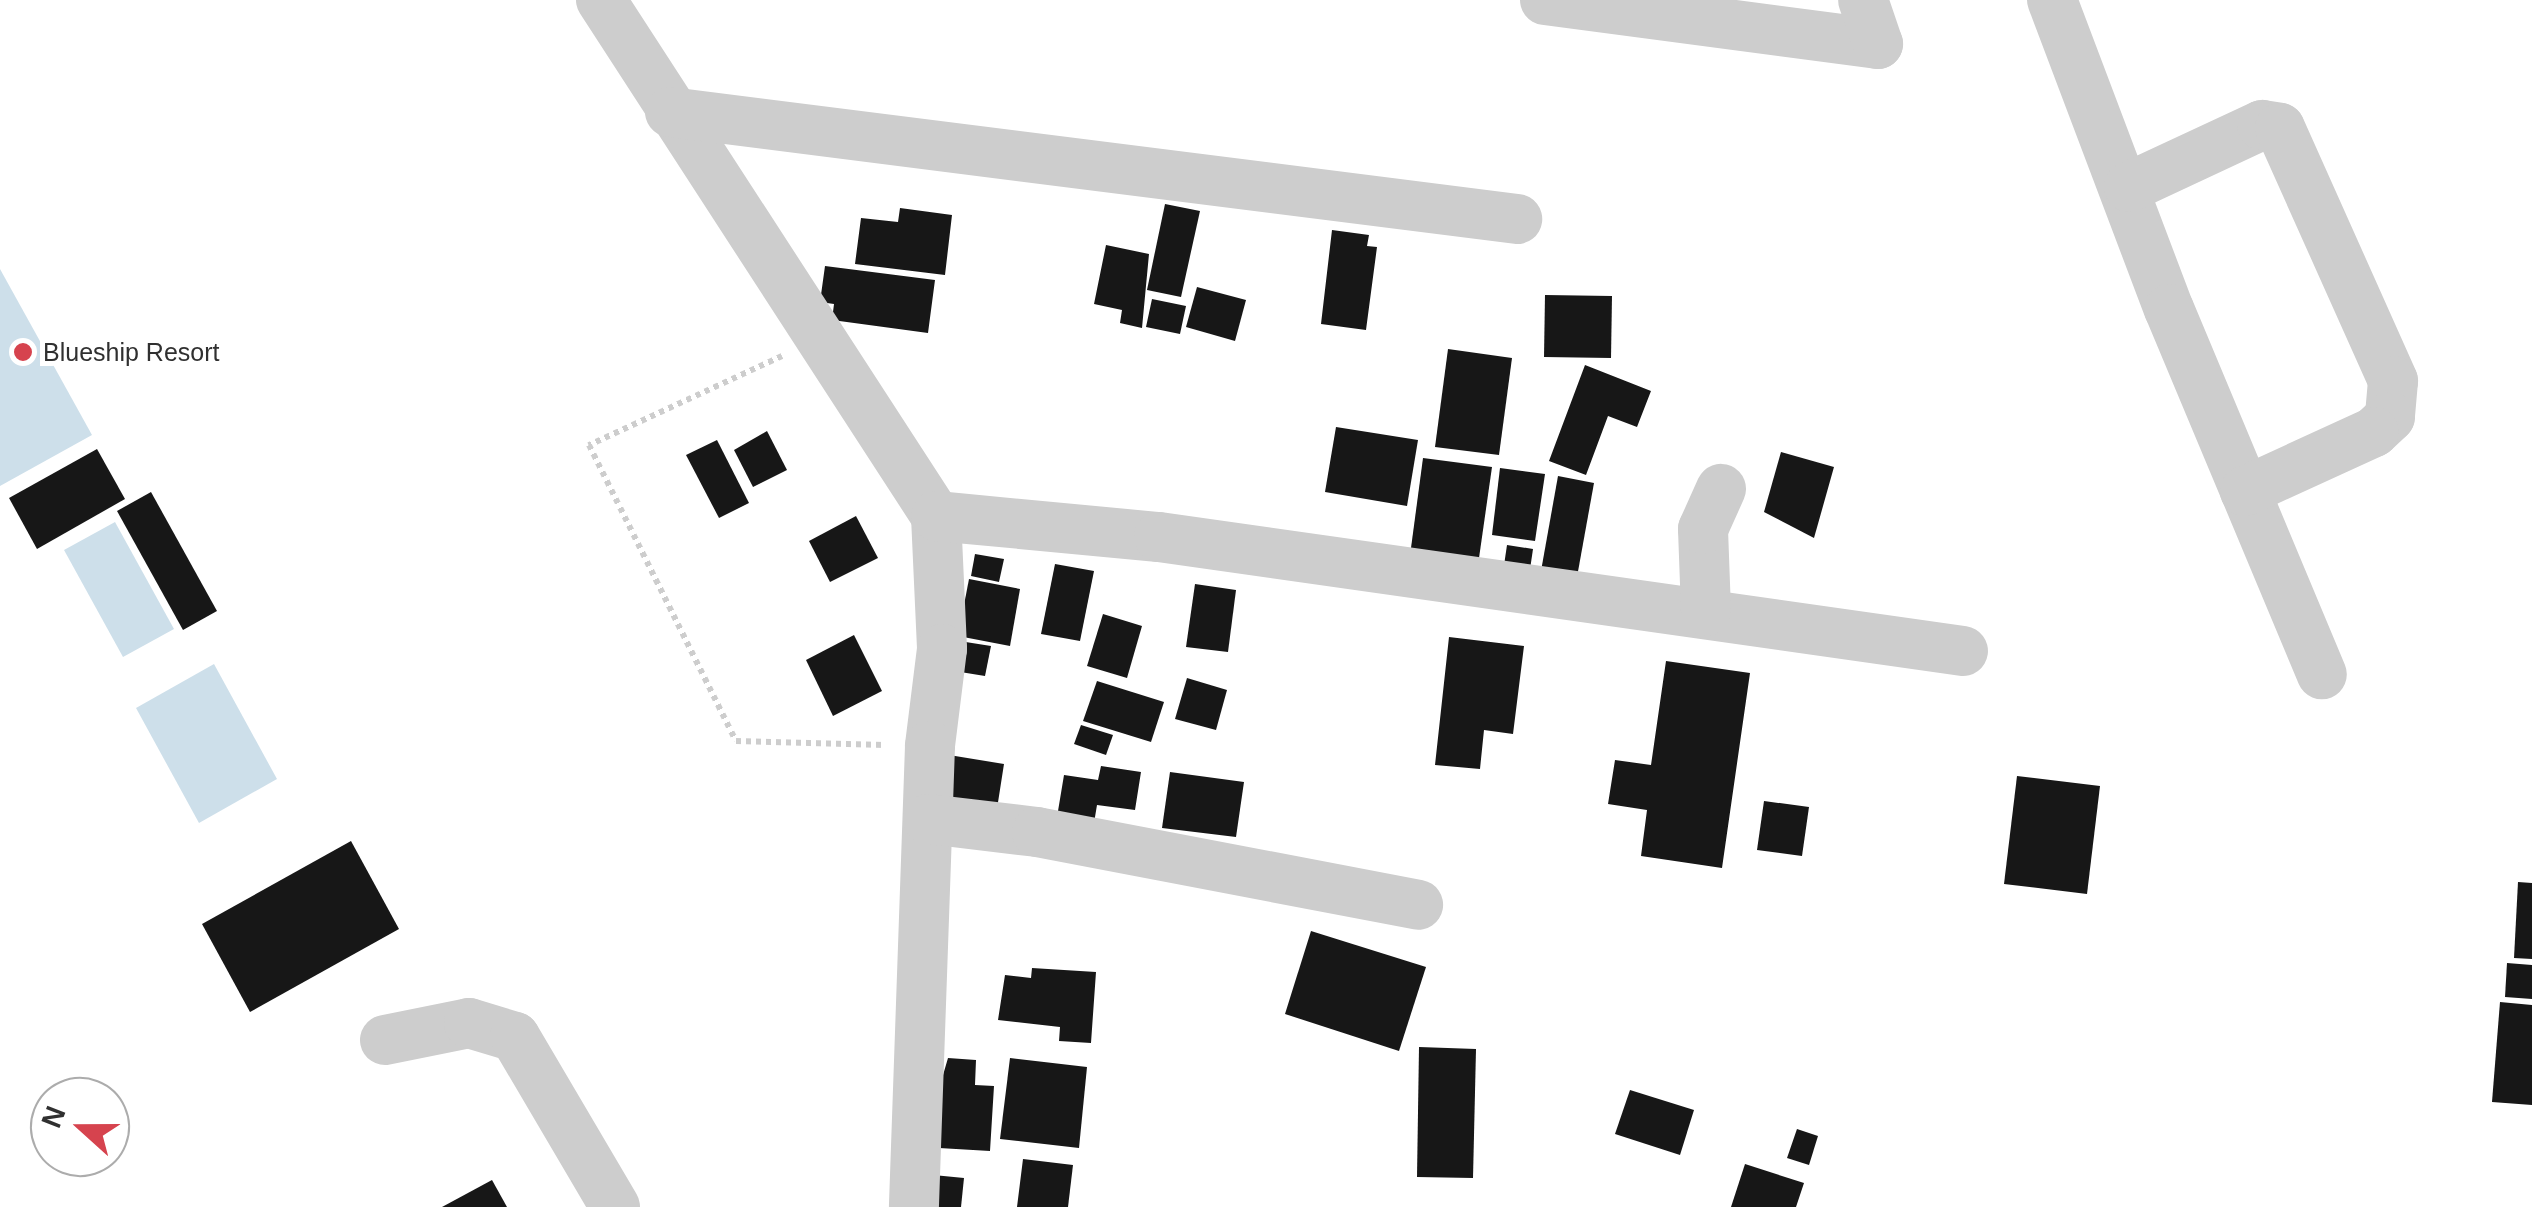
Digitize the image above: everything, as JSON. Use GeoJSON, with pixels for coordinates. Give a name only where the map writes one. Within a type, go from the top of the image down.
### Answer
{"type":"FeatureCollection","features":[{"type":"Feature","properties":{"kind":"street"},"geometry":{"type":"LineString","coordinates":[[600,0],[815,340],[936,516],[943,610],[930,746],[914,1207]]}},
{"type":"Feature","properties":{"kind":"street"},"geometry":{"type":"LineString","coordinates":[[1544,0],[1878,44],[1863,0]]}},
{"type":"Feature","properties":{"kind":"street"},"geometry":{"type":"LineString","coordinates":[[2052,0],[2129,187],[2245,491],[2322,674]]}},
{"type":"Feature","properties":{"kind":"street"},"geometry":{"type":"LineString","coordinates":[[670,112],[1517,219]]}},
{"type":"Feature","properties":{"kind":"street"},"geometry":{"type":"LineString","coordinates":[[2129,187],[2262,125],[2280,128],[2392,381],[2390,417],[2374,432],[2245,491]]}},
{"type":"Feature","properties":{"kind":"street"},"geometry":{"type":"LineString","coordinates":[[1706,611],[1702,529],[1722,489]]}},
{"type":"Feature","properties":{"kind":"street"},"geometry":{"type":"LineString","coordinates":[[936,516],[1160,537],[1706,611],[1962,651]]}},
{"type":"Feature","properties":{"kind":"street"},"geometry":{"type":"LineString","coordinates":[[928,819],[1037,832],[1418,905]]}},
{"type":"Feature","properties":{"kind":"street"},"geometry":{"type":"LineString","coordinates":[[385,1040],[470,1023],[516,1037],[614,1207]]}},
{"type":"Feature","properties":{"kind":"path"},"geometry":{"type":"LineString","coordinates":[[815,340],[589,445],[736,740],[930,746]]}},
{"type":"Feature","properties":{"kind":"water","name":"Blueship Resort"},"geometry":{"type":"Polygon","coordinates":[[[0,269],[92,435],[0,486],[0,269]]]}},
{"type":"Feature","properties":{"kind":"water"},"geometry":{"type":"Polygon","coordinates":[[[115,522],[174,629],[123,657],[64,550],[115,522]]]}},
{"type":"Feature","properties":{"kind":"water"},"geometry":{"type":"Polygon","coordinates":[[[214,664],[277,779],[199,823],[136,708],[214,664]]]}},
{"type":"Feature","properties":{"kind":"building"},"geometry":{"type":"Polygon","coordinates":[[[1165,204],[1200,211],[1181,297],[1147,290],[1165,204]]]}},
{"type":"Feature","properties":{"kind":"building"},"geometry":{"type":"Polygon","coordinates":[[[900,208],[952,215],[945,275],[855,264],[861,218],[898,222],[900,208]]]}},
{"type":"Feature","properties":{"kind":"building"},"geometry":{"type":"Polygon","coordinates":[[[1332,230],[1369,235],[1367,246],[1377,247],[1366,330],[1321,324],[1332,230]]]}},
{"type":"Feature","properties":{"kind":"building"},"geometry":{"type":"Polygon","coordinates":[[[1106,245],[1149,254],[1142,328],[1120,323],[1122,310],[1094,304],[1106,245]]]}},
{"type":"Feature","properties":{"kind":"building"},"geometry":{"type":"Polygon","coordinates":[[[825,266],[935,280],[928,333],[832,320],[834,304],[820,302],[825,266]]]}},
{"type":"Feature","properties":{"kind":"building"},"geometry":{"type":"Polygon","coordinates":[[[1197,287],[1246,300],[1235,341],[1186,327],[1197,287]]]}},
{"type":"Feature","properties":{"kind":"building"},"geometry":{"type":"Polygon","coordinates":[[[1545,295],[1612,296],[1611,358],[1544,357],[1545,295]]]}},
{"type":"Feature","properties":{"kind":"building"},"geometry":{"type":"Polygon","coordinates":[[[1152,299],[1186,306],[1180,334],[1146,327],[1152,299]]]}},
{"type":"Feature","properties":{"kind":"building"},"geometry":{"type":"Polygon","coordinates":[[[1448,349],[1512,358],[1499,455],[1435,447],[1448,349]]]}},
{"type":"Feature","properties":{"kind":"building"},"geometry":{"type":"Polygon","coordinates":[[[1585,365],[1651,391],[1637,427],[1608,416],[1586,475],[1549,461],[1585,365]]]}},
{"type":"Feature","properties":{"kind":"building"},"geometry":{"type":"Polygon","coordinates":[[[1336,427],[1418,440],[1407,506],[1325,492],[1336,427]]]}},
{"type":"Feature","properties":{"kind":"building"},"geometry":{"type":"Polygon","coordinates":[[[767,431],[787,470],[753,487],[734,450],[767,431]]]}},
{"type":"Feature","properties":{"kind":"building"},"geometry":{"type":"Polygon","coordinates":[[[717,440],[749,503],[719,518],[686,455],[717,440]]]}},
{"type":"Feature","properties":{"kind":"building"},"geometry":{"type":"Polygon","coordinates":[[[97,449],[125,499],[37,549],[9,498],[97,449]]]}},
{"type":"Feature","properties":{"kind":"building"},"geometry":{"type":"Polygon","coordinates":[[[1781,452],[1834,467],[1814,538],[1764,512],[1781,452]]]}},
{"type":"Feature","properties":{"kind":"building"},"geometry":{"type":"Polygon","coordinates":[[[1423,458],[1492,467],[1477,572],[1409,563],[1423,458]]]}},
{"type":"Feature","properties":{"kind":"building"},"geometry":{"type":"Polygon","coordinates":[[[1500,468],[1545,474],[1535,541],[1492,535],[1500,468]]]}},
{"type":"Feature","properties":{"kind":"building"},"geometry":{"type":"Polygon","coordinates":[[[1558,476],[1594,483],[1577,577],[1541,571],[1558,476]]]}},
{"type":"Feature","properties":{"kind":"building"},"geometry":{"type":"Polygon","coordinates":[[[151,492],[217,611],[183,630],[117,511],[151,492]]]}},
{"type":"Feature","properties":{"kind":"building"},"geometry":{"type":"Polygon","coordinates":[[[856,516],[878,558],[830,582],[809,541],[856,516]]]}},
{"type":"Feature","properties":{"kind":"building"},"geometry":{"type":"Polygon","coordinates":[[[1507,545],[1533,549],[1528,583],[1502,579],[1507,545]]]}},
{"type":"Feature","properties":{"kind":"building"},"geometry":{"type":"Polygon","coordinates":[[[975,554],[1004,559],[999,582],[971,576],[975,554]]]}},
{"type":"Feature","properties":{"kind":"building"},"geometry":{"type":"Polygon","coordinates":[[[1055,564],[1094,571],[1080,641],[1041,634],[1055,564]]]}},
{"type":"Feature","properties":{"kind":"building"},"geometry":{"type":"Polygon","coordinates":[[[969,579],[1020,589],[1010,646],[958,636],[969,579]]]}},
{"type":"Feature","properties":{"kind":"building"},"geometry":{"type":"Polygon","coordinates":[[[1195,584],[1236,590],[1228,652],[1186,647],[1195,584]]]}},
{"type":"Feature","properties":{"kind":"building"},"geometry":{"type":"Polygon","coordinates":[[[1103,614],[1142,626],[1127,678],[1087,666],[1103,614]]]}},
{"type":"Feature","properties":{"kind":"building"},"geometry":{"type":"Polygon","coordinates":[[[854,635],[882,691],[833,716],[806,660],[854,635]]]}},
{"type":"Feature","properties":{"kind":"building"},"geometry":{"type":"Polygon","coordinates":[[[1449,637],[1524,646],[1513,734],[1484,730],[1480,769],[1435,765],[1449,637]]]}},
{"type":"Feature","properties":{"kind":"building"},"geometry":{"type":"Polygon","coordinates":[[[953,640],[991,646],[985,676],[948,670],[953,640]]]}},
{"type":"Feature","properties":{"kind":"building"},"geometry":{"type":"Polygon","coordinates":[[[1666,661],[1750,673],[1722,868],[1641,856],[1647,810],[1608,804],[1615,760],[1651,765],[1666,661]]]}},
{"type":"Feature","properties":{"kind":"building"},"geometry":{"type":"Polygon","coordinates":[[[1187,678],[1227,690],[1216,730],[1175,719],[1187,678]]]}},
{"type":"Feature","properties":{"kind":"building"},"geometry":{"type":"Polygon","coordinates":[[[1097,681],[1164,702],[1151,742],[1083,721],[1097,681]]]}},
{"type":"Feature","properties":{"kind":"building"},"geometry":{"type":"Polygon","coordinates":[[[1081,725],[1113,735],[1106,755],[1074,744],[1081,725]]]}},
{"type":"Feature","properties":{"kind":"building"},"geometry":{"type":"Polygon","coordinates":[[[949,755],[1004,764],[996,815],[941,806],[949,755]]]}},
{"type":"Feature","properties":{"kind":"building"},"geometry":{"type":"Polygon","coordinates":[[[1101,766],[1141,772],[1135,810],[1097,805],[1094,823],[1057,817],[1064,775],[1098,780],[1101,766]]]}},
{"type":"Feature","properties":{"kind":"building"},"geometry":{"type":"Polygon","coordinates":[[[1170,772],[1244,782],[1236,837],[1162,828],[1170,772]]]}},
{"type":"Feature","properties":{"kind":"building"},"geometry":{"type":"Polygon","coordinates":[[[2017,776],[2100,786],[2087,894],[2004,884],[2017,776]]]}},
{"type":"Feature","properties":{"kind":"building"},"geometry":{"type":"Polygon","coordinates":[[[1764,801],[1809,807],[1802,856],[1757,850],[1764,801]]]}},
{"type":"Feature","properties":{"kind":"building"},"geometry":{"type":"Polygon","coordinates":[[[351,841],[399,929],[250,1012],[202,924],[351,841]]]}},
{"type":"Feature","properties":{"kind":"building"},"geometry":{"type":"Polygon","coordinates":[[[2518,882],[2532,883],[2532,959],[2514,958],[2518,882]]]}},
{"type":"Feature","properties":{"kind":"building"},"geometry":{"type":"Polygon","coordinates":[[[1311,931],[1426,967],[1399,1051],[1285,1014],[1311,931]]]}},
{"type":"Feature","properties":{"kind":"building"},"geometry":{"type":"Polygon","coordinates":[[[2507,963],[2532,965],[2532,999],[2505,997],[2507,963]]]}},
{"type":"Feature","properties":{"kind":"building"},"geometry":{"type":"Polygon","coordinates":[[[1032,968],[1096,972],[1091,1043],[1059,1041],[1060,1027],[998,1020],[1005,975],[1031,978],[1032,968]]]}},
{"type":"Feature","properties":{"kind":"building"},"geometry":{"type":"Polygon","coordinates":[[[2500,1002],[2532,1005],[2532,1105],[2492,1102],[2500,1002]]]}},
{"type":"Feature","properties":{"kind":"building"},"geometry":{"type":"Polygon","coordinates":[[[1419,1047],[1476,1049],[1473,1178],[1417,1177],[1419,1047]]]}},
{"type":"Feature","properties":{"kind":"building"},"geometry":{"type":"Polygon","coordinates":[[[948,1058],[976,1060],[975,1085],[994,1086],[990,1151],[922,1147],[948,1058]]]}},
{"type":"Feature","properties":{"kind":"building"},"geometry":{"type":"Polygon","coordinates":[[[1010,1058],[1087,1067],[1079,1148],[1000,1139],[1010,1058]]]}},
{"type":"Feature","properties":{"kind":"building"},"geometry":{"type":"Polygon","coordinates":[[[1630,1090],[1694,1110],[1680,1155],[1615,1134],[1630,1090]]]}},
{"type":"Feature","properties":{"kind":"building"},"geometry":{"type":"Polygon","coordinates":[[[1797,1129],[1818,1136],[1809,1165],[1787,1158],[1797,1129]]]}},
{"type":"Feature","properties":{"kind":"building"},"geometry":{"type":"Polygon","coordinates":[[[1023,1159],[1073,1165],[1068,1207],[1017,1207],[1023,1159]]]}},
{"type":"Feature","properties":{"kind":"building"},"geometry":{"type":"Polygon","coordinates":[[[1745,1164],[1804,1183],[1796,1207],[1731,1207],[1745,1164]]]}},
{"type":"Feature","properties":{"kind":"building"},"geometry":{"type":"Polygon","coordinates":[[[923,1174],[964,1178],[961,1207],[920,1207],[923,1174]]]}},
{"type":"Feature","properties":{"kind":"building"},"geometry":{"type":"Polygon","coordinates":[[[492,1180],[507,1207],[442,1207],[492,1180]]]}},
{"type":"Feature","properties":{"kind":"place","name":"Blueship Resort"},"geometry":{"type":"Point","coordinates":[23,352]}}]}
